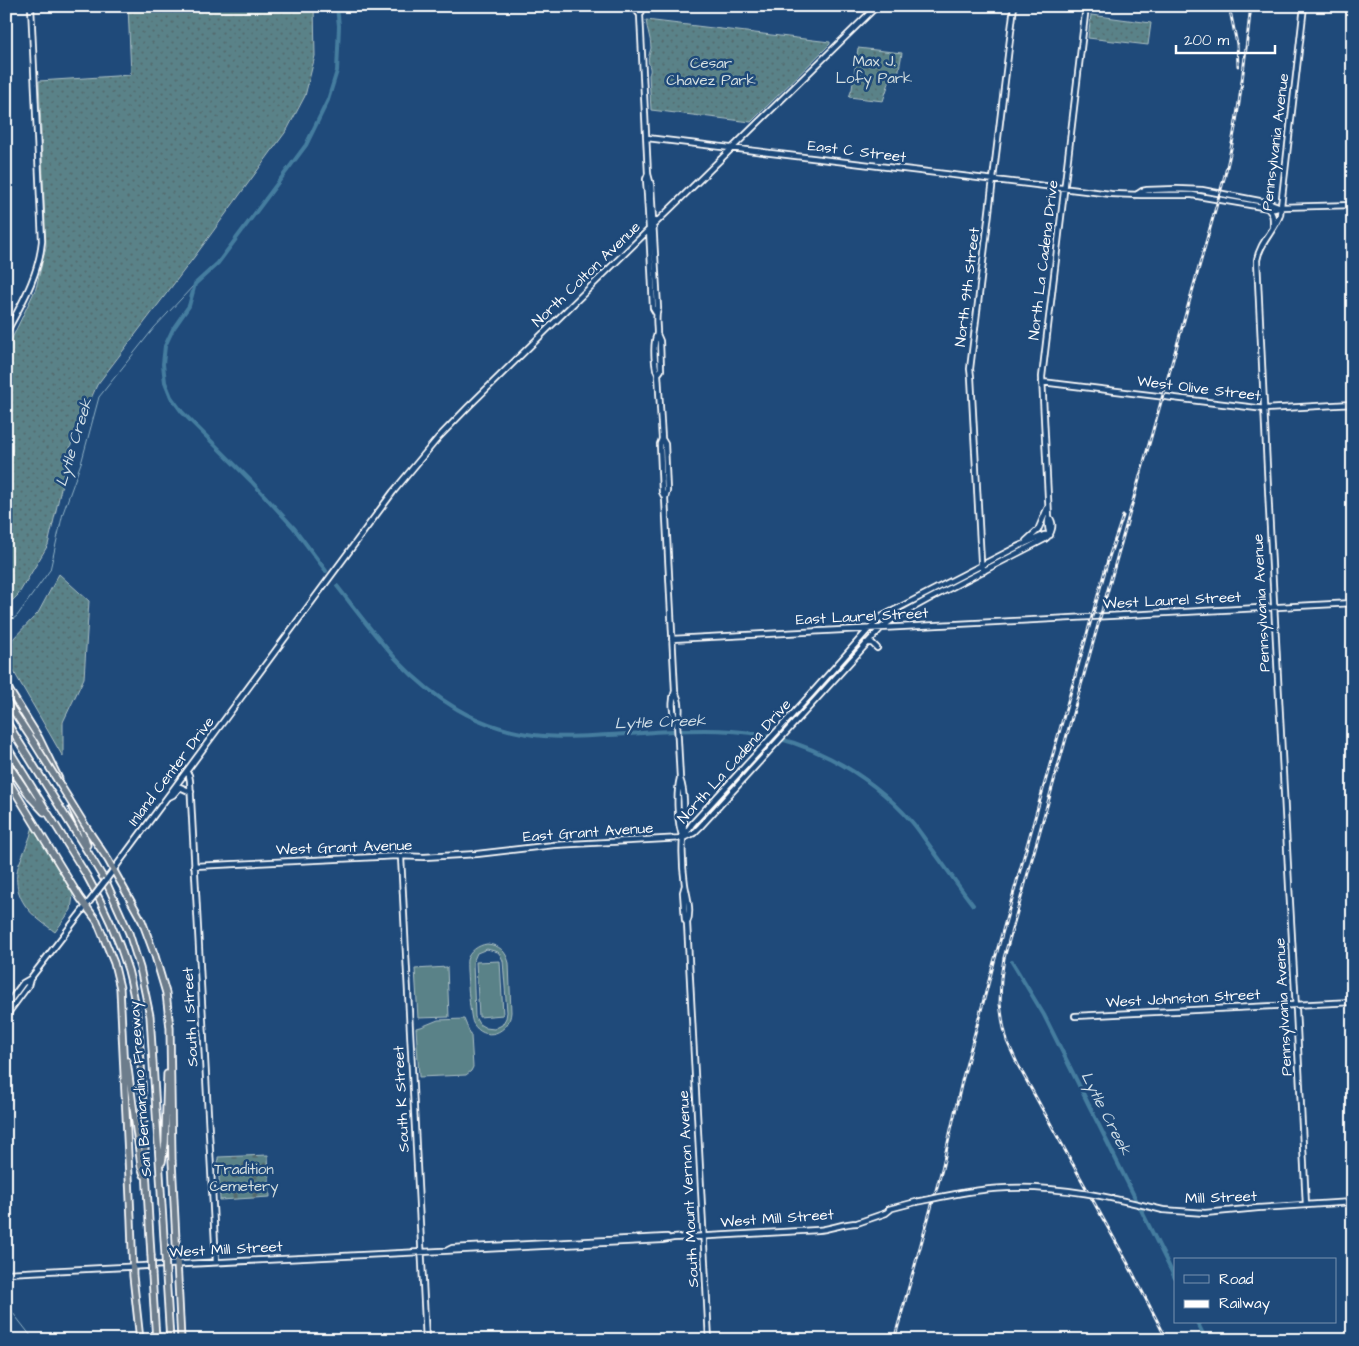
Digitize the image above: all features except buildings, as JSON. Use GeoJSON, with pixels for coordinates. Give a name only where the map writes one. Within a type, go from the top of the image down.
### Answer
{"type":"FeatureCollection","features":[{"type":"Feature","properties":{"kind":"highway"},"geometry":{"type":"LineString","coordinates":[[6,685],[39,738],[54,768],[83,832],[90,854]]}},
{"type":"Feature","properties":{"kind":"highway"},"geometry":{"type":"LineString","coordinates":[[6,700],[90,833],[111,872],[142,921],[162,978],[167,999],[170,1028],[172,1161],[181,1340]]}},
{"type":"Feature","properties":{"kind":"highway","name":"San Bernardino Freeway"},"geometry":{"type":"LineString","coordinates":[[6,722],[90,854],[108,886],[129,933],[140,968],[150,1016],[170,1340]]}},
{"type":"Feature","properties":{"kind":"highway","name":"San Bernardino Freeway"},"geometry":{"type":"LineString","coordinates":[[6,745],[88,876],[115,932],[128,972],[140,1041],[156,1340]]}},
{"type":"Feature","properties":{"kind":"highway"},"geometry":{"type":"LineString","coordinates":[[6,761],[31,798],[54,823]]}},
{"type":"Feature","properties":{"kind":"highway"},"geometry":{"type":"LineString","coordinates":[[6,776],[88,904],[109,949],[118,978],[133,1276],[140,1340]]}},
{"type":"Feature","properties":{"kind":"highway"},"geometry":{"type":"LineString","coordinates":[[160,1174],[165,1143],[168,1049],[162,978]]}},
{"type":"Feature","properties":{"kind":"highway"},"geometry":{"type":"LineString","coordinates":[[120,996],[123,1005],[127,1064],[141,1166],[147,1182]]}},
{"type":"Feature","properties":{"kind":"street"},"geometry":{"type":"LineString","coordinates":[[6,333],[28,292],[39,260],[42,241],[31,6]]}},
{"type":"Feature","properties":{"kind":"street"},"geometry":{"type":"LineString","coordinates":[[637,6],[637,11],[640,15]]}},
{"type":"Feature","properties":{"kind":"street"},"geometry":{"type":"LineString","coordinates":[[642,6],[640,15],[647,138],[648,174],[646,179],[653,308],[656,314]]}},
{"type":"Feature","properties":{"kind":"street","name":"North Colton Avenue"},"geometry":{"type":"LineString","coordinates":[[330,577],[398,485],[438,438],[877,6]]}},
{"type":"Feature","properties":{"kind":"street","name":"North 9th Street"},"geometry":{"type":"LineString","coordinates":[[984,571],[981,565],[970,369],[1014,6]]}},
{"type":"Feature","properties":{"kind":"street","name":"North La Cadena Drive"},"geometry":{"type":"LineString","coordinates":[[1050,535],[1048,531],[1049,506],[1042,382],[1086,6]]}},
{"type":"Feature","properties":{"kind":"street","name":"Pennsylvania Avenue"},"geometry":{"type":"LineString","coordinates":[[1304,6],[1281,208],[1278,220],[1263,243],[1257,260],[1306,1205]]}},
{"type":"Feature","properties":{"kind":"street","name":"East C Street"},"geometry":{"type":"LineString","coordinates":[[647,138],[1111,194],[1136,195]]}},
{"type":"Feature","properties":{"kind":"street"},"geometry":{"type":"LineString","coordinates":[[648,174],[651,180],[654,225],[658,308],[656,314]]}},
{"type":"Feature","properties":{"kind":"street"},"geometry":{"type":"LineString","coordinates":[[1136,195],[1147,190],[1202,190],[1270,203],[1281,208]]}},
{"type":"Feature","properties":{"kind":"street"},"geometry":{"type":"LineString","coordinates":[[1136,195],[1192,195],[1274,209],[1353,205]]}},
{"type":"Feature","properties":{"kind":"street"},"geometry":{"type":"LineString","coordinates":[[1266,207],[1273,216],[1273,228]]}},
{"type":"Feature","properties":{"kind":"street","name":"South Mount Vernon Avenue"},"geometry":{"type":"LineString","coordinates":[[656,314],[657,334],[654,342],[662,438],[660,444],[662,492],[665,498],[675,692],[678,697],[680,830],[683,838],[689,919],[687,923],[709,1340]]}},
{"type":"Feature","properties":{"kind":"street","name":"West Olive Street"},"geometry":{"type":"LineString","coordinates":[[1042,382],[1265,408],[1353,404]]}},
{"type":"Feature","properties":{"kind":"street"},"geometry":{"type":"LineString","coordinates":[[1017,547],[1038,530],[1049,506]]}},
{"type":"Feature","properties":{"kind":"street","name":"North La Cadena Drive"},"geometry":{"type":"LineString","coordinates":[[683,838],[688,828],[869,628],[883,616],[1017,547],[1044,535],[1050,535]]}},
{"type":"Feature","properties":{"kind":"street","name":"North La Cadena Drive"},"geometry":{"type":"LineString","coordinates":[[683,838],[694,833],[881,628],[896,617],[1045,540],[1050,535]]}},
{"type":"Feature","properties":{"kind":"street","name":"Inland Center Drive"},"geometry":{"type":"LineString","coordinates":[[6,1016],[28,986],[30,979],[88,904],[330,577]]}},
{"type":"Feature","properties":{"kind":"street","name":"West Laurel Street"},"geometry":{"type":"LineString","coordinates":[[1054,619],[1353,602]]}},
{"type":"Feature","properties":{"kind":"street"},"geometry":{"type":"LineString","coordinates":[[896,617],[902,627]]}},
{"type":"Feature","properties":{"kind":"street","name":"East Laurel Street"},"geometry":{"type":"LineString","coordinates":[[672,639],[1054,619]]}},
{"type":"Feature","properties":{"kind":"street"},"geometry":{"type":"LineString","coordinates":[[852,629],[858,634],[858,640]]}},
{"type":"Feature","properties":{"kind":"street"},"geometry":{"type":"LineString","coordinates":[[866,643],[872,643],[877,648]]}},
{"type":"Feature","properties":{"kind":"street"},"geometry":{"type":"LineString","coordinates":[[831,670],[837,675]]}},
{"type":"Feature","properties":{"kind":"street","name":"South I Street"},"geometry":{"type":"LineString","coordinates":[[186,772],[190,776],[191,792],[216,1262]]}},
{"type":"Feature","properties":{"kind":"street"},"geometry":{"type":"LineString","coordinates":[[167,797],[173,796],[180,787],[191,792]]}},
{"type":"Feature","properties":{"kind":"street"},"geometry":{"type":"LineString","coordinates":[[714,800],[720,805]]}},
{"type":"Feature","properties":{"kind":"street","name":"East Grant Avenue"},"geometry":{"type":"LineString","coordinates":[[495,852],[533,846],[683,838]]}},
{"type":"Feature","properties":{"kind":"street","name":"West Grant Avenue"},"geometry":{"type":"LineString","coordinates":[[194,866],[397,856],[424,857],[495,852]]}},
{"type":"Feature","properties":{"kind":"street","name":"South K Street"},"geometry":{"type":"LineString","coordinates":[[401,857],[426,1340]]}},
{"type":"Feature","properties":{"kind":"street","name":"Inland Center Drive"},"geometry":{"type":"LineString","coordinates":[[6,1006],[23,983],[30,979]]}},
{"type":"Feature","properties":{"kind":"street","name":"West Johnston Street"},"geometry":{"type":"LineString","coordinates":[[1075,1016],[1353,1002]]}},
{"type":"Feature","properties":{"kind":"street","name":"West Mill Street"},"geometry":{"type":"LineString","coordinates":[[6,1273],[448,1250],[452,1248],[662,1236],[673,1238],[829,1229],[862,1221],[891,1209],[916,1202],[980,1190],[1032,1188]]}},
{"type":"Feature","properties":{"kind":"street","name":"Mill Street"},"geometry":{"type":"LineString","coordinates":[[1032,1188],[1086,1192],[1163,1210],[1205,1213],[1353,1202]]}},
{"type":"Feature","properties":{"kind":"green space"},"geometry":{"type":"Polygon","coordinates":[[[128,6],[314,6],[315,56],[305,96],[287,130],[198,252],[97,385],[72,441],[48,545],[18,595],[6,607],[6,351],[36,288],[46,247],[39,81],[131,75],[128,6]]]}},
{"type":"Feature","properties":{"kind":"green space"},"geometry":{"type":"Polygon","coordinates":[[[1091,15],[1151,23],[1148,45],[1088,38],[1091,15]]]}},
{"type":"Feature","properties":{"kind":"green space","name":"Cesar Chavez Park"},"geometry":{"type":"Polygon","coordinates":[[[646,20],[830,42],[830,44],[751,122],[651,110],[648,60],[651,44],[646,20]]]}},
{"type":"Feature","properties":{"kind":"green space","name":"Max J. Lofy Park"},"geometry":{"type":"Polygon","coordinates":[[[858,48],[902,53],[898,75],[890,80],[883,101],[849,97],[852,89],[858,48]]]}},
{"type":"Feature","properties":{"kind":"green space"},"geometry":{"type":"Polygon","coordinates":[[[59,574],[89,601],[84,678],[63,722],[63,757],[6,658],[6,646],[38,613],[59,574]]]}},
{"type":"Feature","properties":{"kind":"green space"},"geometry":{"type":"Polygon","coordinates":[[[33,826],[73,895],[71,910],[55,932],[28,909],[21,899],[17,887],[17,870],[33,826]]]}},
{"type":"Feature","properties":{"kind":"green space"},"geometry":{"type":"Polygon","coordinates":[[[487,944],[501,949],[509,963],[511,1012],[510,1019],[506,1025],[496,1033],[490,1034],[483,1033],[473,1023],[467,965],[468,957],[474,949],[487,944]],[[487,949],[477,953],[473,962],[475,1017],[479,1024],[486,1028],[494,1029],[502,1025],[507,1012],[503,961],[498,952],[487,949]]]}},
{"type":"Feature","properties":{"kind":"green space"},"geometry":{"type":"Polygon","coordinates":[[[500,961],[503,1015],[479,1017],[476,962],[500,961]]]}},
{"type":"Feature","properties":{"kind":"green space"},"geometry":{"type":"Polygon","coordinates":[[[447,967],[449,1017],[418,1018],[415,969],[447,967]]]}},
{"type":"Feature","properties":{"kind":"green space"},"geometry":{"type":"Polygon","coordinates":[[[464,1019],[471,1036],[473,1067],[471,1071],[466,1075],[419,1077],[416,1028],[438,1020],[464,1019]]]}},
{"type":"Feature","properties":{"kind":"green space","name":"Tradition Cemetery"},"geometry":{"type":"Polygon","coordinates":[[[268,1155],[270,1197],[220,1200],[218,1157],[268,1155]]]}},
{"type":"Feature","properties":{"kind":"waterway","name":"Lytle Creek"},"geometry":{"type":"LineString","coordinates":[[326,571],[294,528],[251,481],[182,412],[171,397],[165,382],[163,364],[165,346],[173,329],[189,306],[195,284],[218,263],[306,145],[328,100],[337,71],[339,26],[337,6]]}},
{"type":"Feature","properties":{"kind":"waterway","name":"Lytle Creek"},"geometry":{"type":"LineString","coordinates":[[6,624],[17,616],[50,570],[63,513],[82,460],[99,397],[154,328],[195,284]]}},
{"type":"Feature","properties":{"kind":"waterway","name":"Lytle Creek"},"geometry":{"type":"LineString","coordinates":[[337,586],[405,669],[438,697],[457,709],[488,724],[522,733],[560,737],[686,730],[732,731],[758,734],[783,740],[831,759],[853,771],[894,803],[915,825],[973,905]]}},
{"type":"Feature","properties":{"kind":"waterway","name":"Lytle Creek"},"geometry":{"type":"LineString","coordinates":[[1012,962],[1044,1015],[1174,1276]]}},
{"type":"Feature","properties":{"kind":"waterway","name":"Lytle Creek"},"geometry":{"type":"LineString","coordinates":[[6,1304],[34,1340]]}},
{"type":"Feature","properties":{"kind":"waterway","name":"Lytle Creek"},"geometry":{"type":"LineString","coordinates":[[1198,1324],[1206,1340]]}},
{"type":"Feature","properties":{"kind":"railway"},"geometry":{"type":"LineString","coordinates":[[1229,6],[1237,44],[1238,66]]}},
{"type":"Feature","properties":{"kind":"railway"},"geometry":{"type":"LineString","coordinates":[[1167,1340],[1127,1262],[1018,1065],[1007,1041],[1003,1024],[1000,1004],[1001,978],[1004,958],[1225,175],[1238,112],[1251,6]]}},
{"type":"Feature","properties":{"kind":"railway"},"geometry":{"type":"LineString","coordinates":[[894,1340],[942,1169],[962,1081],[994,962],[1108,560],[1123,516]]}}]}
